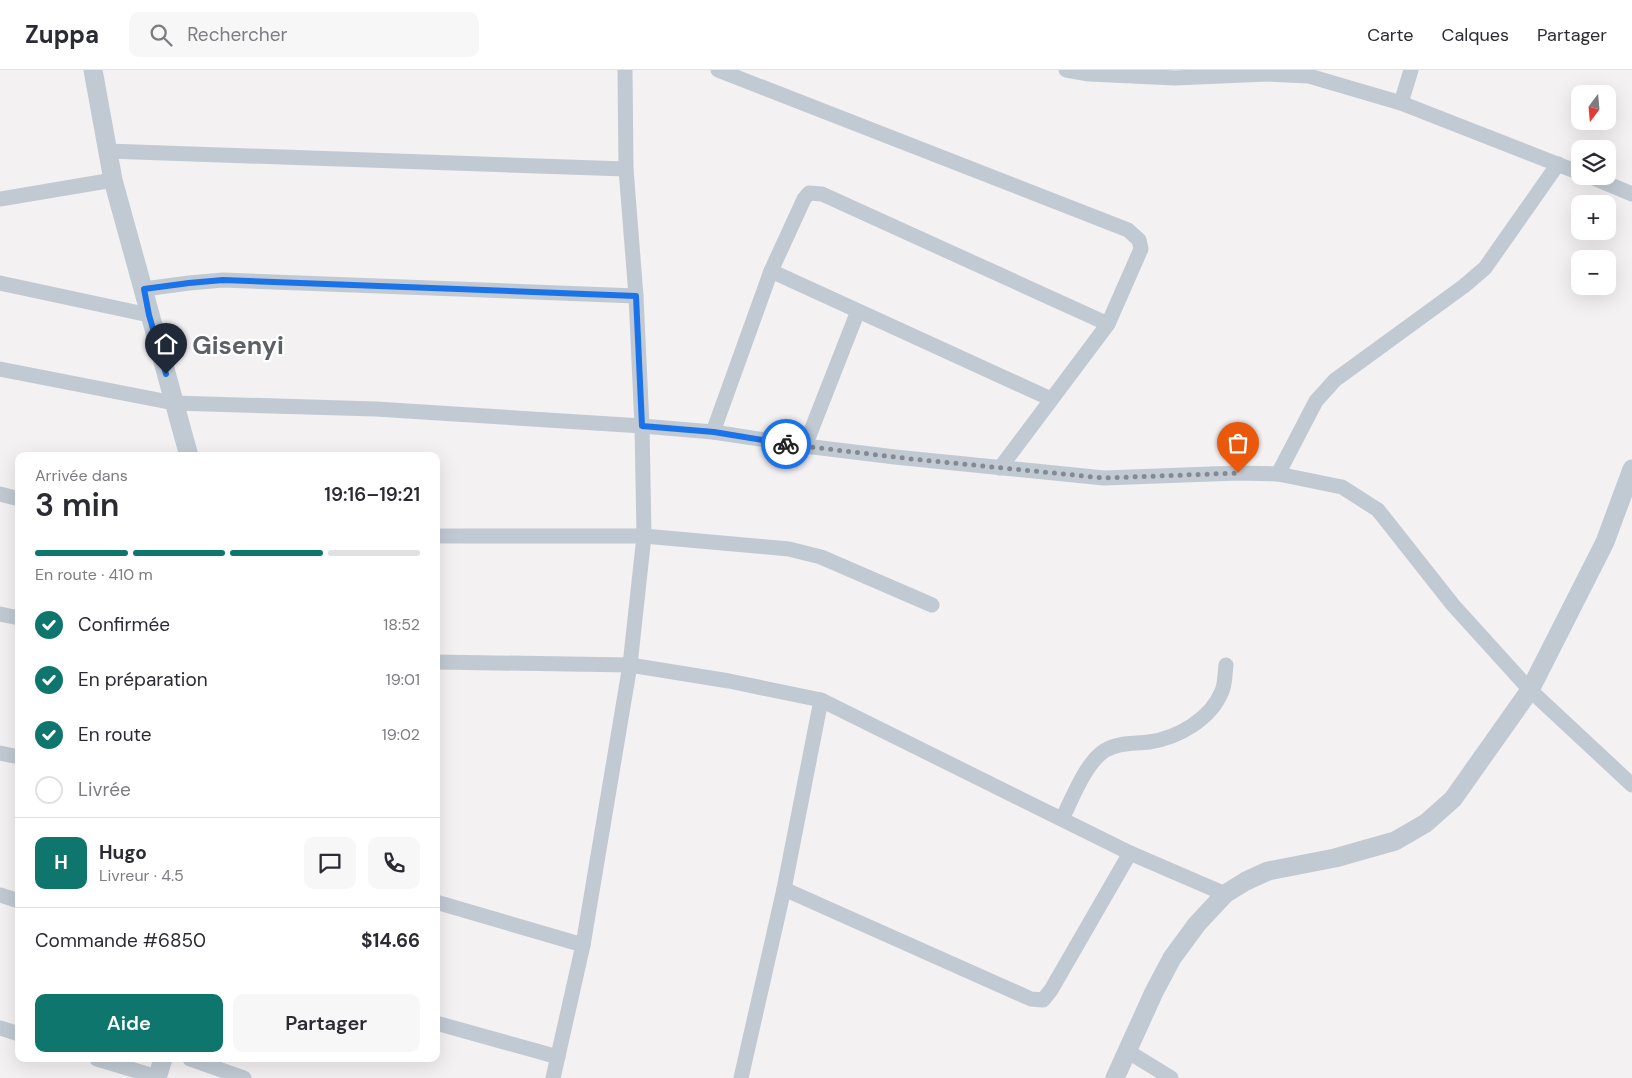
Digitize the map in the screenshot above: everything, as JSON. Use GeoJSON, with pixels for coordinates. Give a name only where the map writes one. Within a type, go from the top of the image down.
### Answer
{"type":"FeatureCollection","features":[{"type":"Feature","properties":{"kind":"street"},"geometry":{"type":"LineString","coordinates":[[93,70],[113,180],[188,452]]}},
{"type":"Feature","properties":{"kind":"street"},"geometry":{"type":"LineString","coordinates":[[553,1078],[583,945],[630,664],[644,536],[642,426],[636,296],[626,168],[626,70]]}},
{"type":"Feature","properties":{"kind":"street"},"geometry":{"type":"LineString","coordinates":[[718,70],[1128,230],[1139,240],[1141,249],[1108,324],[1000,468]]}},
{"type":"Feature","properties":{"kind":"street"},"geometry":{"type":"LineString","coordinates":[[1066,70],[1174,78],[1267,74],[1309,76],[1401,103],[1571,169]]}},
{"type":"Feature","properties":{"kind":"street"},"geometry":{"type":"LineString","coordinates":[[1401,103],[1411,70]]}},
{"type":"Feature","properties":{"kind":"street"},"geometry":{"type":"LineString","coordinates":[[107,151],[626,168]]}},
{"type":"Feature","properties":{"kind":"street"},"geometry":{"type":"LineString","coordinates":[[1278,474],[1316,401],[1335,380],[1456,292],[1485,268],[1558,164]]}},
{"type":"Feature","properties":{"kind":"street"},"geometry":{"type":"LineString","coordinates":[[0,199],[113,180]]}},
{"type":"Feature","properties":{"kind":"street"},"geometry":{"type":"LineString","coordinates":[[1610,185],[1632,194]]}},
{"type":"Feature","properties":{"kind":"street"},"geometry":{"type":"LineString","coordinates":[[714,432],[771,271],[804,198],[809,193],[822,194],[1108,324]]}},
{"type":"Feature","properties":{"kind":"street"},"geometry":{"type":"LineString","coordinates":[[771,271],[1051,399]]}},
{"type":"Feature","properties":{"kind":"street"},"geometry":{"type":"LineString","coordinates":[[144,289],[223,280],[636,296]]}},
{"type":"Feature","properties":{"kind":"street"},"geometry":{"type":"LineString","coordinates":[[0,283],[149,315]]}},
{"type":"Feature","properties":{"kind":"street"},"geometry":{"type":"LineString","coordinates":[[805,446],[858,311]]}},
{"type":"Feature","properties":{"kind":"street"},"geometry":{"type":"LineString","coordinates":[[0,369],[174,403],[376,409],[642,426],[714,432],[805,446],[1104,478],[1238,473],[1278,474],[1342,487],[1378,510],[1453,605],[1530,690],[1632,785]]}},
{"type":"Feature","properties":{"kind":"street"},"geometry":{"type":"LineString","coordinates":[[1115,1078],[1154,992],[1172,958],[1196,924],[1225,894],[1246,881],[1268,871],[1335,858],[1395,841],[1426,823],[1453,798],[1530,690],[1605,542],[1632,469]]}},
{"type":"Feature","properties":{"kind":"street"},"geometry":{"type":"LineString","coordinates":[[0,494],[15,497]]}},
{"type":"Feature","properties":{"kind":"street"},"geometry":{"type":"LineString","coordinates":[[440,536],[644,536],[788,550],[821,557],[932,605]]}},
{"type":"Feature","properties":{"kind":"street"},"geometry":{"type":"LineString","coordinates":[[0,614],[15,617]]}},
{"type":"Feature","properties":{"kind":"street"},"geometry":{"type":"LineString","coordinates":[[440,662],[630,664],[729,681],[821,700],[1130,853],[1225,894]]}},
{"type":"Feature","properties":{"kind":"street"},"geometry":{"type":"LineString","coordinates":[[1062,819],[1088,768],[1103,751],[1118,744],[1151,742],[1186,730],[1215,706],[1223,690],[1226,665]]}},
{"type":"Feature","properties":{"kind":"street"},"geometry":{"type":"LineString","coordinates":[[742,1078],[784,889],[821,700]]}},
{"type":"Feature","properties":{"kind":"street"},"geometry":{"type":"LineString","coordinates":[[0,753],[15,757]]}},
{"type":"Feature","properties":{"kind":"street"},"geometry":{"type":"LineString","coordinates":[[784,889],[1031,999],[1043,1000],[1051,990],[1130,853]]}},
{"type":"Feature","properties":{"kind":"street"},"geometry":{"type":"LineString","coordinates":[[0,895],[15,900]]}},
{"type":"Feature","properties":{"kind":"street"},"geometry":{"type":"LineString","coordinates":[[440,903],[583,945]]}},
{"type":"Feature","properties":{"kind":"street"},"geometry":{"type":"LineString","coordinates":[[440,1024],[558,1057]]}},
{"type":"Feature","properties":{"kind":"street"},"geometry":{"type":"LineString","coordinates":[[0,1028],[15,1033]]}},
{"type":"Feature","properties":{"kind":"street"},"geometry":{"type":"LineString","coordinates":[[1127,1051],[1172,1078]]}},
{"type":"Feature","properties":{"kind":"street"},"geometry":{"type":"LineString","coordinates":[[106,1062],[157,1078],[162,1062]]}},
{"type":"Feature","properties":{"kind":"street"},"geometry":{"type":"LineString","coordinates":[[199,1062],[244,1078]]}},
{"type":"Feature","properties":{"kind":"way so far"},"geometry":{"type":"LineString","coordinates":[[786,444],[912,459],[1104,478],[1238,473]]}},
{"type":"Feature","properties":{"kind":"district","name":"Gisenyi"},"geometry":{"type":"Point","coordinates":[238,345]}},
{"type":"Feature","properties":{"kind":"route"},"geometry":{"type":"LineString","coordinates":[[166,374],[149,315],[144,289],[223,280],[636,296],[642,426],[714,432],[786,444]]}}]}
